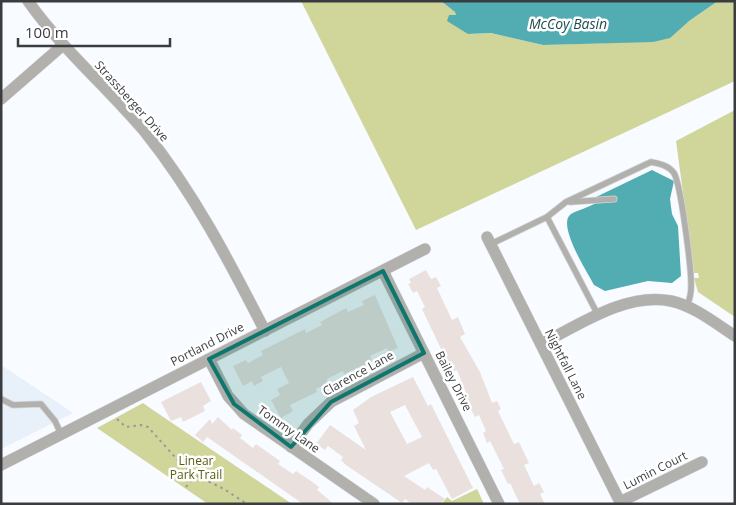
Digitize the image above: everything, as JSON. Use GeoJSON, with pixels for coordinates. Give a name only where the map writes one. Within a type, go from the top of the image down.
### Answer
{"type":"FeatureCollection","features":[{"type":"Feature","properties":{"kind":"street","name":"Strassberger Drive"},"geometry":{"type":"LineString","coordinates":[[28,1],[63,46],[144,131],[182,181],[215,233],[265,330]]}},
{"type":"Feature","properties":{"kind":"street"},"geometry":{"type":"LineString","coordinates":[[1,99],[63,46]]}},
{"type":"Feature","properties":{"kind":"street","name":"Nightfall Lane"},"geometry":{"type":"LineString","coordinates":[[489,241],[621,503]]}},
{"type":"Feature","properties":{"kind":"street","name":"Portland Drive"},"geometry":{"type":"LineString","coordinates":[[1,465],[425,249]]}},
{"type":"Feature","properties":{"kind":"street","name":"Bailey Drive"},"geometry":{"type":"LineString","coordinates":[[383,271],[500,504]]}},
{"type":"Feature","properties":{"kind":"street"},"geometry":{"type":"LineString","coordinates":[[541,344],[599,316],[636,302],[671,301],[687,307],[735,336]]}},
{"type":"Feature","properties":{"kind":"street","name":"Clarence Lane"},"geometry":{"type":"LineString","coordinates":[[291,447],[308,424],[331,402],[424,353]]}},
{"type":"Feature","properties":{"kind":"street","name":"Tommy Lane"},"geometry":{"type":"LineString","coordinates":[[209,359],[234,404],[254,423],[374,504]]}},
{"type":"Feature","properties":{"kind":"street","name":"Lumin Court"},"geometry":{"type":"LineString","coordinates":[[621,503],[702,462]]}},
{"type":"Feature","properties":{"kind":"lane"},"geometry":{"type":"LineString","coordinates":[[489,241],[547,217],[566,202],[650,162],[666,165],[675,174],[681,204],[690,266],[691,289],[687,307]]}},
{"type":"Feature","properties":{"kind":"lane"},"geometry":{"type":"LineString","coordinates":[[566,202],[614,199]]}},
{"type":"Feature","properties":{"kind":"lane"},"geometry":{"type":"LineString","coordinates":[[547,217],[599,316]]}},
{"type":"Feature","properties":{"kind":"lane"},"geometry":{"type":"LineString","coordinates":[[1,399],[13,405],[41,404],[55,421],[61,434]]}},
{"type":"Feature","properties":{"kind":"path"},"geometry":{"type":"LineString","coordinates":[[111,408],[123,425],[128,427],[141,425],[150,428],[174,458],[195,475],[224,489],[247,504]]}},
{"type":"Feature","properties":{"kind":"path"},"geometry":{"type":"LineString","coordinates":[[186,487],[195,475]]}},
{"type":"Feature","properties":{"kind":"highlighted area"},"geometry":{"type":"Polygon","coordinates":[[[383,271],[424,353],[331,402],[291,447],[234,404],[209,359],[383,271]]]}},
{"type":"Feature","properties":{"kind":"shaded area"},"geometry":{"type":"Polygon","coordinates":[[[1,365],[73,413],[1,449],[1,365]]]}},
{"type":"Feature","properties":{"kind":"green space"},"geometry":{"type":"Polygon","coordinates":[[[301,1],[441,1],[455,12],[468,34],[491,33],[543,45],[605,43],[689,21],[718,1],[735,1],[735,81],[416,230],[301,1]]]}},
{"type":"Feature","properties":{"kind":"green space"},"geometry":{"type":"Polygon","coordinates":[[[735,110],[735,317],[698,292],[694,278],[699,278],[698,273],[694,273],[676,141],[735,110]]]}},
{"type":"Feature","properties":{"kind":"green space","name":"Linear Park Trail"},"geometry":{"type":"Polygon","coordinates":[[[143,403],[292,504],[208,504],[97,428],[143,403]]]}},
{"type":"Feature","properties":{"kind":"green space"},"geometry":{"type":"Polygon","coordinates":[[[477,489],[484,504],[442,504],[447,497],[452,501],[477,489]]]}},
{"type":"Feature","properties":{"kind":"water","name":"McCoy Basin"},"geometry":{"type":"Polygon","coordinates":[[[441,1],[718,1],[689,21],[670,38],[653,42],[543,45],[491,33],[468,34],[447,21],[449,15],[456,15],[455,12],[441,1]]]}},
{"type":"Feature","properties":{"kind":"water"},"geometry":{"type":"Polygon","coordinates":[[[652,170],[674,181],[670,199],[672,214],[678,226],[681,276],[672,283],[648,281],[605,291],[594,285],[580,260],[570,238],[567,219],[571,214],[596,203],[596,197],[652,170]]]}},
{"type":"Feature","properties":{"kind":"building"},"geometry":{"type":"Polygon","coordinates":[[[426,270],[431,279],[436,277],[441,286],[437,288],[452,320],[458,317],[465,334],[460,337],[480,372],[492,403],[497,401],[501,409],[498,411],[514,444],[519,442],[529,463],[524,465],[534,486],[539,483],[544,492],[540,494],[545,504],[520,504],[510,483],[508,484],[501,470],[504,469],[490,441],[487,443],[483,433],[486,431],[479,415],[475,417],[468,404],[470,403],[457,370],[452,372],[422,309],[425,307],[417,291],[413,293],[408,284],[411,283],[409,279],[426,270]]]}},
{"type":"Feature","properties":{"kind":"building"},"geometry":{"type":"Polygon","coordinates":[[[375,295],[398,348],[388,352],[387,348],[370,356],[372,361],[344,374],[343,371],[327,379],[328,383],[316,389],[317,392],[290,405],[293,411],[281,418],[271,400],[280,395],[277,389],[289,383],[281,367],[261,377],[263,381],[254,386],[252,381],[243,386],[233,366],[246,360],[248,363],[263,355],[261,351],[305,329],[306,333],[322,325],[320,322],[346,308],[348,312],[364,305],[362,301],[375,295]]]}},
{"type":"Feature","properties":{"kind":"building"},"geometry":{"type":"Polygon","coordinates":[[[413,377],[428,406],[431,404],[473,488],[452,499],[436,469],[433,470],[429,463],[404,476],[425,490],[427,487],[445,499],[441,504],[412,504],[405,499],[402,503],[346,465],[341,460],[343,457],[328,446],[325,450],[316,444],[330,425],[366,450],[354,426],[359,423],[353,410],[371,397],[413,377]],[[405,405],[390,412],[407,444],[422,437],[405,405]]]}},
{"type":"Feature","properties":{"kind":"building"},"geometry":{"type":"Polygon","coordinates":[[[201,382],[211,401],[203,406],[205,411],[183,422],[181,417],[171,421],[161,402],[201,382]]]}},
{"type":"Feature","properties":{"kind":"building"},"geometry":{"type":"Polygon","coordinates":[[[218,417],[232,430],[233,428],[242,435],[240,438],[253,448],[256,444],[280,461],[278,464],[293,474],[296,471],[319,487],[317,490],[334,504],[303,504],[207,437],[203,442],[195,435],[210,419],[212,424],[218,417]]]}}]}
